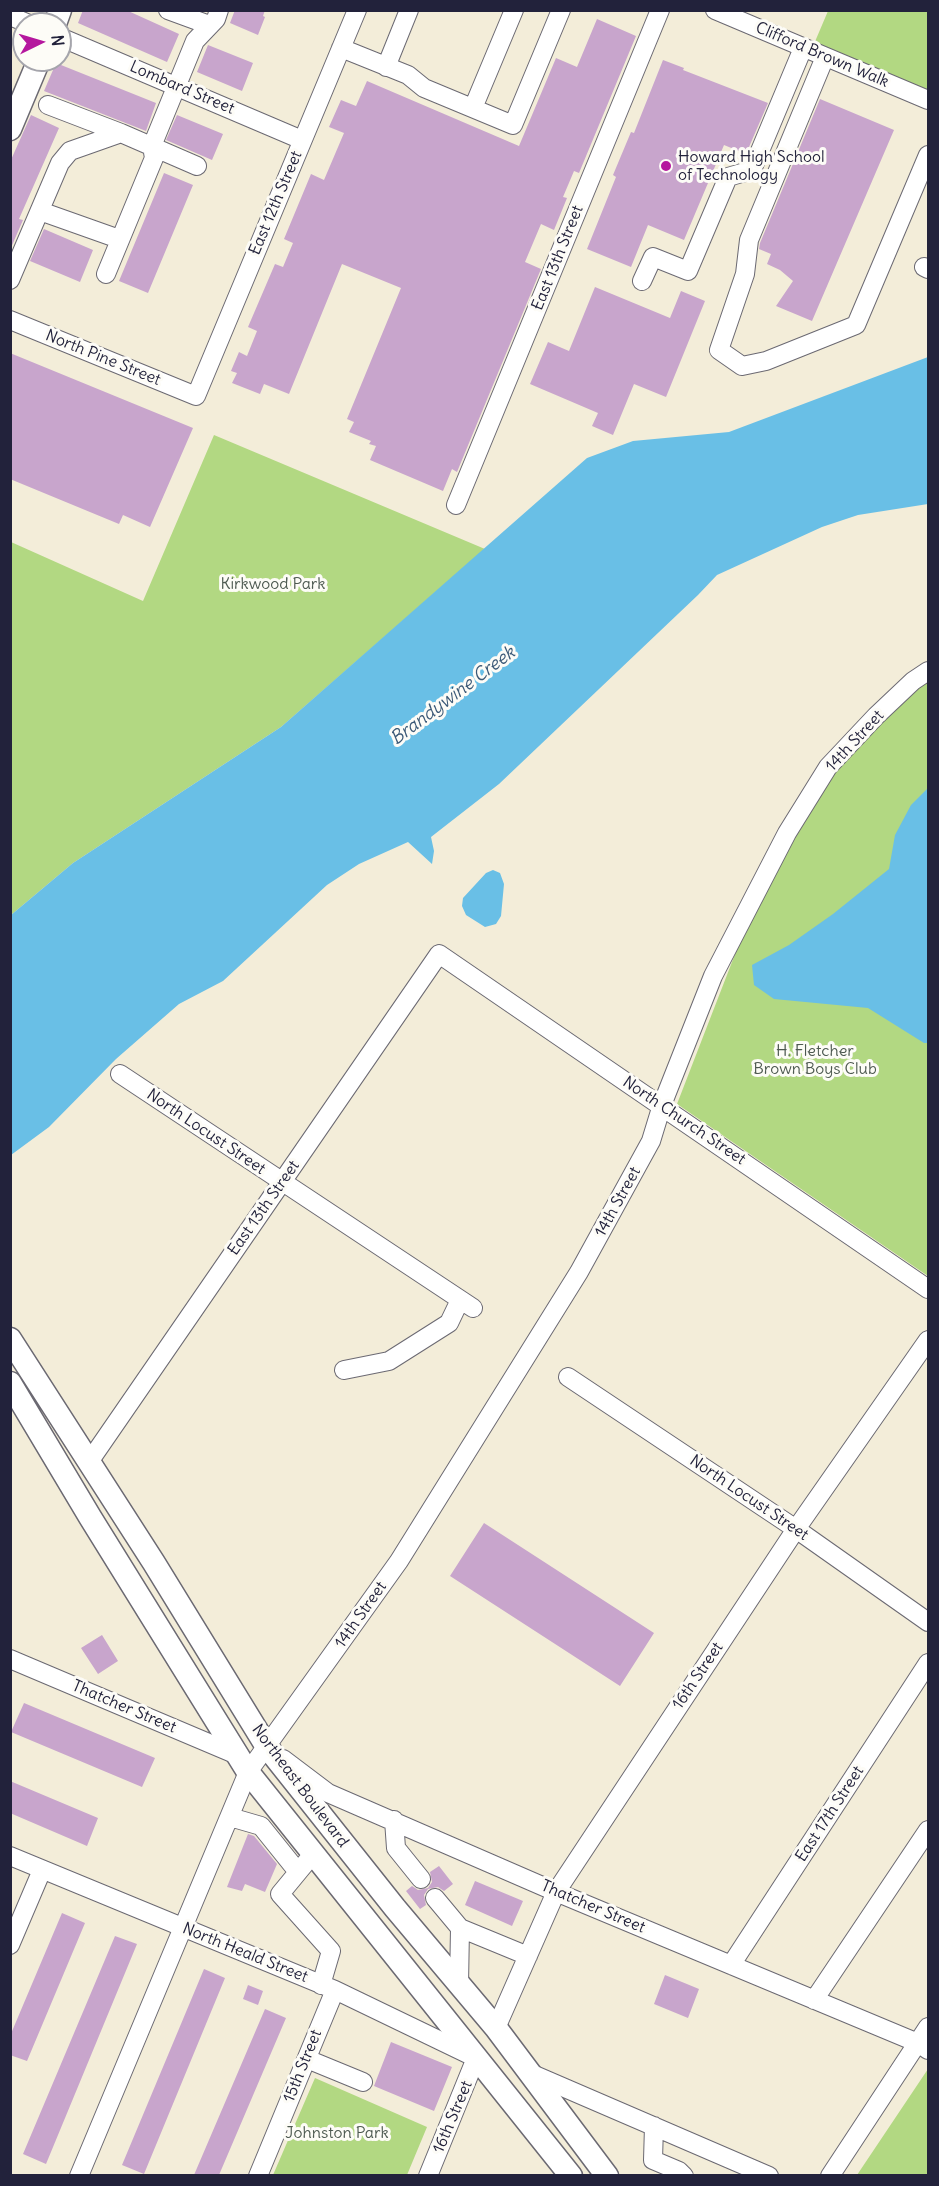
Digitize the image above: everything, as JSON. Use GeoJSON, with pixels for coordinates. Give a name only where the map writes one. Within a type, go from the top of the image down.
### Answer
{"type":"FeatureCollection","features":[{"type":"Feature","properties":{"kind":"main road"},"geometry":{"type":"LineString","coordinates":[[10,129],[34,72]]}},
{"type":"Feature","properties":{"kind":"main road","name":"Northeast Boulevard"},"geometry":{"type":"LineString","coordinates":[[10,1339],[267,1746],[394,1908],[496,2028],[604,2171]]}},
{"type":"Feature","properties":{"kind":"main road","name":"Northeast Boulevard"},"geometry":{"type":"LineString","coordinates":[[11,1386],[242,1764],[571,2175]]}},
{"type":"Feature","properties":{"kind":"main road"},"geometry":{"type":"LineString","coordinates":[[476,2058],[487,2054],[495,2055],[503,2061],[566,2140],[585,2159],[604,2171]]}},
{"type":"Feature","properties":{"kind":"street"},"geometry":{"type":"LineString","coordinates":[[106,273],[154,158],[152,146],[176,85],[195,41],[214,18],[168,10]]}},
{"type":"Feature","properties":{"kind":"street","name":"East 12th Street"},"geometry":{"type":"LineString","coordinates":[[196,396],[357,10]]}},
{"type":"Feature","properties":{"kind":"street"},"geometry":{"type":"LineString","coordinates":[[386,66],[409,10]]}},
{"type":"Feature","properties":{"kind":"street"},"geometry":{"type":"LineString","coordinates":[[473,108],[514,10]]}},
{"type":"Feature","properties":{"kind":"street"},"geometry":{"type":"LineString","coordinates":[[341,48],[408,75],[424,88],[513,125],[561,10]]}},
{"type":"Feature","properties":{"kind":"street","name":"East 13th Street"},"geometry":{"type":"LineString","coordinates":[[456,505],[660,10]]}},
{"type":"Feature","properties":{"kind":"street","name":"Clifford Brown Walk"},"geometry":{"type":"LineString","coordinates":[[715,10],[928,100]]}},
{"type":"Feature","properties":{"kind":"street","name":"Lombard Street"},"geometry":{"type":"LineString","coordinates":[[72,42],[303,140]]}},
{"type":"Feature","properties":{"kind":"street"},"geometry":{"type":"LineString","coordinates":[[642,280],[653,257],[688,271],[728,177],[752,170],[803,48]]}},
{"type":"Feature","properties":{"kind":"street"},"geometry":{"type":"LineString","coordinates":[[825,57],[749,240],[745,274],[719,350],[742,366],[766,361],[856,325],[928,155]]}},
{"type":"Feature","properties":{"kind":"street"},"geometry":{"type":"LineString","coordinates":[[48,105],[197,166]]}},
{"type":"Feature","properties":{"kind":"street"},"geometry":{"type":"LineString","coordinates":[[10,280],[60,163],[70,151],[121,133]]}},
{"type":"Feature","properties":{"kind":"street"},"geometry":{"type":"LineString","coordinates":[[40,211],[119,240]]}},
{"type":"Feature","properties":{"kind":"street","name":"North Pine Street"},"geometry":{"type":"LineString","coordinates":[[10,320],[196,396]]}},
{"type":"Feature","properties":{"kind":"street","name":"14th Street"},"geometry":{"type":"LineString","coordinates":[[79,2175],[230,1817],[242,1764],[267,1746],[282,1728],[399,1561],[579,1272],[651,1141],[662,1105],[714,976],[794,823],[828,767],[876,716],[913,681],[928,671]]}},
{"type":"Feature","properties":{"kind":"street","name":"East 13th Street"},"geometry":{"type":"LineString","coordinates":[[89,1462],[439,954]]}},
{"type":"Feature","properties":{"kind":"street","name":"North Church Street"},"geometry":{"type":"LineString","coordinates":[[439,954],[928,1288]]}},
{"type":"Feature","properties":{"kind":"street","name":"North Locust Street"},"geometry":{"type":"LineString","coordinates":[[120,1074],[466,1304],[448,1323],[389,1361],[344,1370]]}},
{"type":"Feature","properties":{"kind":"street","name":"16th Street"},"geometry":{"type":"LineString","coordinates":[[496,2028],[556,1892],[796,1529],[928,1340]]}},
{"type":"Feature","properties":{"kind":"street","name":"North Locust Street"},"geometry":{"type":"LineString","coordinates":[[568,1377],[796,1529],[928,1622]]}},
{"type":"Feature","properties":{"kind":"street","name":"Thatcher Street"},"geometry":{"type":"LineString","coordinates":[[10,1659],[242,1764]]}},
{"type":"Feature","properties":{"kind":"street","name":"East 17th Street"},"geometry":{"type":"LineString","coordinates":[[731,1965],[928,1663]]}},
{"type":"Feature","properties":{"kind":"street","name":"Thatcher Street"},"geometry":{"type":"LineString","coordinates":[[267,1746],[328,1793],[556,1892],[923,2046]]}},
{"type":"Feature","properties":{"kind":"street"},"geometry":{"type":"LineString","coordinates":[[261,1826],[279,1811]]}},
{"type":"Feature","properties":{"kind":"street"},"geometry":{"type":"LineString","coordinates":[[230,1817],[261,1826],[298,1872],[313,1854]]}},
{"type":"Feature","properties":{"kind":"street"},"geometry":{"type":"LineString","coordinates":[[393,1820],[396,1848],[421,1879]]}},
{"type":"Feature","properties":{"kind":"street"},"geometry":{"type":"LineString","coordinates":[[814,2000],[928,1830]]}},
{"type":"Feature","properties":{"kind":"street","name":"North Heald Street"},"geometry":{"type":"LineString","coordinates":[[10,1856],[328,1987],[476,2058]]}},
{"type":"Feature","properties":{"kind":"street"},"geometry":{"type":"LineString","coordinates":[[10,1945],[42,1870]]}},
{"type":"Feature","properties":{"kind":"street","name":"15th Street"},"geometry":{"type":"LineString","coordinates":[[258,2175],[307,2059],[328,1987],[331,1951],[280,1894],[298,1872]]}},
{"type":"Feature","properties":{"kind":"street"},"geometry":{"type":"LineString","coordinates":[[435,1898],[460,1928],[528,1956]]}},
{"type":"Feature","properties":{"kind":"street"},"geometry":{"type":"LineString","coordinates":[[459,1984],[460,1928]]}},
{"type":"Feature","properties":{"kind":"street"},"geometry":{"type":"LineString","coordinates":[[830,2175],[923,2046],[928,2027]]}},
{"type":"Feature","properties":{"kind":"street","name":"16th Street"},"geometry":{"type":"LineString","coordinates":[[428,2175],[476,2058]]}},
{"type":"Feature","properties":{"kind":"street"},"geometry":{"type":"LineString","coordinates":[[307,2059],[363,2082]]}},
{"type":"Feature","properties":{"kind":"street"},"geometry":{"type":"LineString","coordinates":[[530,2073],[769,2175]]}},
{"type":"Feature","properties":{"kind":"street"},"geometry":{"type":"LineString","coordinates":[[654,2126],[654,2168]]}},
{"type":"Feature","properties":{"kind":"street"},"geometry":{"type":"LineString","coordinates":[[654,2168],[670,2175]]}},
{"type":"Feature","properties":{"kind":"street"},"geometry":{"type":"LineString","coordinates":[[654,2168],[679,2171],[684,2175]]}},
{"type":"Feature","properties":{"kind":"green space"},"geometry":{"type":"Polygon","coordinates":[[[828,11],[928,11],[928,100],[811,51],[828,11]]]}},
{"type":"Feature","properties":{"kind":"green space","name":"Kirkwood Park"},"geometry":{"type":"Polygon","coordinates":[[[214,435],[485,549],[281,727],[73,863],[11,915],[11,542],[143,601],[214,435]]]}},
{"type":"Feature","properties":{"kind":"green space","name":"H. Fletcher Brown Boys Club"},"geometry":{"type":"Polygon","coordinates":[[[928,671],[928,1276],[677,1104],[744,931],[825,773],[928,671]]]}},
{"type":"Feature","properties":{"kind":"green space"},"geometry":{"type":"Polygon","coordinates":[[[928,2069],[928,2175],[857,2175],[928,2069]]]}},
{"type":"Feature","properties":{"kind":"green space","name":"Johnston Park"},"geometry":{"type":"Polygon","coordinates":[[[315,2078],[427,2127],[407,2175],[273,2175],[315,2078]]]}},
{"type":"Feature","properties":{"kind":"water","name":"Brandywine Creek"},"geometry":{"type":"Polygon","coordinates":[[[928,357],[928,504],[858,515],[822,527],[717,575],[499,784],[431,837],[434,851],[432,864],[408,842],[359,864],[327,885],[223,981],[179,1004],[116,1059],[49,1127],[11,1155],[11,915],[73,863],[281,727],[587,458],[633,441],[729,432],[928,357]]]}},
{"type":"Feature","properties":{"kind":"water"},"geometry":{"type":"Polygon","coordinates":[[[928,788],[928,1043],[924,1043],[868,1008],[774,999],[754,985],[752,965],[789,945],[833,914],[889,869],[895,835],[911,805],[928,788]]]}},
{"type":"Feature","properties":{"kind":"water"},"geometry":{"type":"Polygon","coordinates":[[[493,870],[500,873],[504,884],[501,916],[496,924],[485,927],[466,915],[462,906],[463,898],[486,873],[493,870]]]}},
{"type":"Feature","properties":{"kind":"building"},"geometry":{"type":"Polygon","coordinates":[[[83,10],[126,10],[179,34],[167,62],[78,23],[83,10]]]}},
{"type":"Feature","properties":{"kind":"building"},"geometry":{"type":"Polygon","coordinates":[[[235,10],[265,10],[263,16],[265,17],[258,35],[230,23],[235,10]]]}},
{"type":"Feature","properties":{"kind":"building"},"geometry":{"type":"Polygon","coordinates":[[[597,19],[636,36],[579,173],[574,171],[563,197],[567,198],[554,230],[541,224],[525,262],[541,269],[457,472],[452,469],[443,491],[370,460],[376,446],[369,444],[371,441],[349,432],[354,422],[347,419],[401,288],[342,264],[289,394],[264,384],[260,394],[232,383],[237,373],[231,371],[239,352],[247,356],[257,331],[248,327],[275,264],[283,267],[293,243],[284,239],[311,174],[324,180],[344,133],[329,127],[341,100],[356,106],[367,81],[519,146],[556,58],[577,67],[597,19]]]}},
{"type":"Feature","properties":{"kind":"building"},"geometry":{"type":"Polygon","coordinates":[[[208,45],[253,63],[242,91],[197,72],[208,45]]]}},
{"type":"Feature","properties":{"kind":"building","name":"Howard High School of Technology"},"geometry":{"type":"Polygon","coordinates":[[[663,60],[768,103],[746,154],[724,145],[684,240],[648,225],[631,267],[587,249],[616,177],[613,175],[631,132],[634,133],[663,60]]]}},
{"type":"Feature","properties":{"kind":"building"},"geometry":{"type":"Polygon","coordinates":[[[72,69],[156,103],[146,131],[44,91],[52,72],[72,72],[72,69]]]}},
{"type":"Feature","properties":{"kind":"building"},"geometry":{"type":"Polygon","coordinates":[[[820,99],[894,130],[812,321],[776,306],[793,281],[780,270],[767,264],[771,254],[759,249],[820,99]]]}},
{"type":"Feature","properties":{"kind":"building"},"geometry":{"type":"Polygon","coordinates":[[[31,115],[59,128],[19,219],[23,220],[10,250],[10,162],[31,115]]]}},
{"type":"Feature","properties":{"kind":"building"},"geometry":{"type":"Polygon","coordinates":[[[177,115],[223,134],[212,160],[166,140],[177,115]]]}},
{"type":"Feature","properties":{"kind":"building"},"geometry":{"type":"Polygon","coordinates":[[[164,173],[193,185],[148,293],[119,281],[164,173]]]}},
{"type":"Feature","properties":{"kind":"building"},"geometry":{"type":"Polygon","coordinates":[[[44,229],[93,250],[80,282],[30,261],[44,229]]]}},
{"type":"Feature","properties":{"kind":"building"},"geometry":{"type":"Polygon","coordinates":[[[595,287],[670,318],[681,291],[705,301],[666,397],[634,384],[613,435],[592,426],[598,413],[530,384],[548,342],[569,351],[595,287]]]}},
{"type":"Feature","properties":{"kind":"building"},"geometry":{"type":"Polygon","coordinates":[[[10,353],[193,428],[150,527],[123,515],[119,524],[10,479],[10,353]]]}},
{"type":"Feature","properties":{"kind":"building"},"geometry":{"type":"Polygon","coordinates":[[[484,1523],[654,1633],[620,1686],[450,1576],[484,1523]]]}},
{"type":"Feature","properties":{"kind":"building"},"geometry":{"type":"Polygon","coordinates":[[[102,1635],[118,1661],[98,1674],[81,1648],[102,1635]]]}},
{"type":"Feature","properties":{"kind":"building"},"geometry":{"type":"Polygon","coordinates":[[[24,1703],[155,1758],[142,1787],[11,1732],[24,1703]]]}},
{"type":"Feature","properties":{"kind":"building"},"geometry":{"type":"Polygon","coordinates":[[[10,1781],[98,1818],[87,1846],[10,1813],[10,1781]]]}},
{"type":"Feature","properties":{"kind":"building"},"geometry":{"type":"Polygon","coordinates":[[[248,1834],[254,1836],[277,1864],[265,1892],[245,1884],[242,1891],[227,1887],[248,1834]]]}},
{"type":"Feature","properties":{"kind":"building"},"geometry":{"type":"Polygon","coordinates":[[[439,1866],[453,1884],[444,1891],[438,1887],[428,1889],[424,1895],[426,1905],[420,1909],[406,1891],[412,1886],[418,1890],[428,1888],[432,1882],[430,1872],[439,1866]]]}},
{"type":"Feature","properties":{"kind":"building"},"geometry":{"type":"Polygon","coordinates":[[[475,1881],[523,1901],[512,1926],[465,1905],[475,1881]]]}},
{"type":"Feature","properties":{"kind":"building"},"geometry":{"type":"Polygon","coordinates":[[[62,1913],[85,1923],[27,2061],[10,2055],[10,2036],[62,1913]]]}},
{"type":"Feature","properties":{"kind":"building"},"geometry":{"type":"Polygon","coordinates":[[[115,1936],[137,1944],[46,2164],[23,2154],[115,1936]]]}},
{"type":"Feature","properties":{"kind":"building"},"geometry":{"type":"Polygon","coordinates":[[[204,1969],[225,1978],[144,2174],[122,2165],[204,1969]]]}},
{"type":"Feature","properties":{"kind":"building"},"geometry":{"type":"Polygon","coordinates":[[[665,1975],[699,1989],[688,2018],[654,2004],[665,1975]]]}},
{"type":"Feature","properties":{"kind":"building"},"geometry":{"type":"Polygon","coordinates":[[[248,1985],[263,1991],[258,2005],[243,1999],[248,1985]]]}},
{"type":"Feature","properties":{"kind":"building"},"geometry":{"type":"Polygon","coordinates":[[[265,2009],[286,2018],[219,2175],[194,2175],[265,2009]]]}},
{"type":"Feature","properties":{"kind":"building"},"geometry":{"type":"Polygon","coordinates":[[[391,2042],[452,2067],[434,2111],[374,2086],[391,2042]]]}},
{"type":"Feature","properties":{"kind":"place","name":"Howard High School of Technology"},"geometry":{"type":"Point","coordinates":[666,166]}}]}
